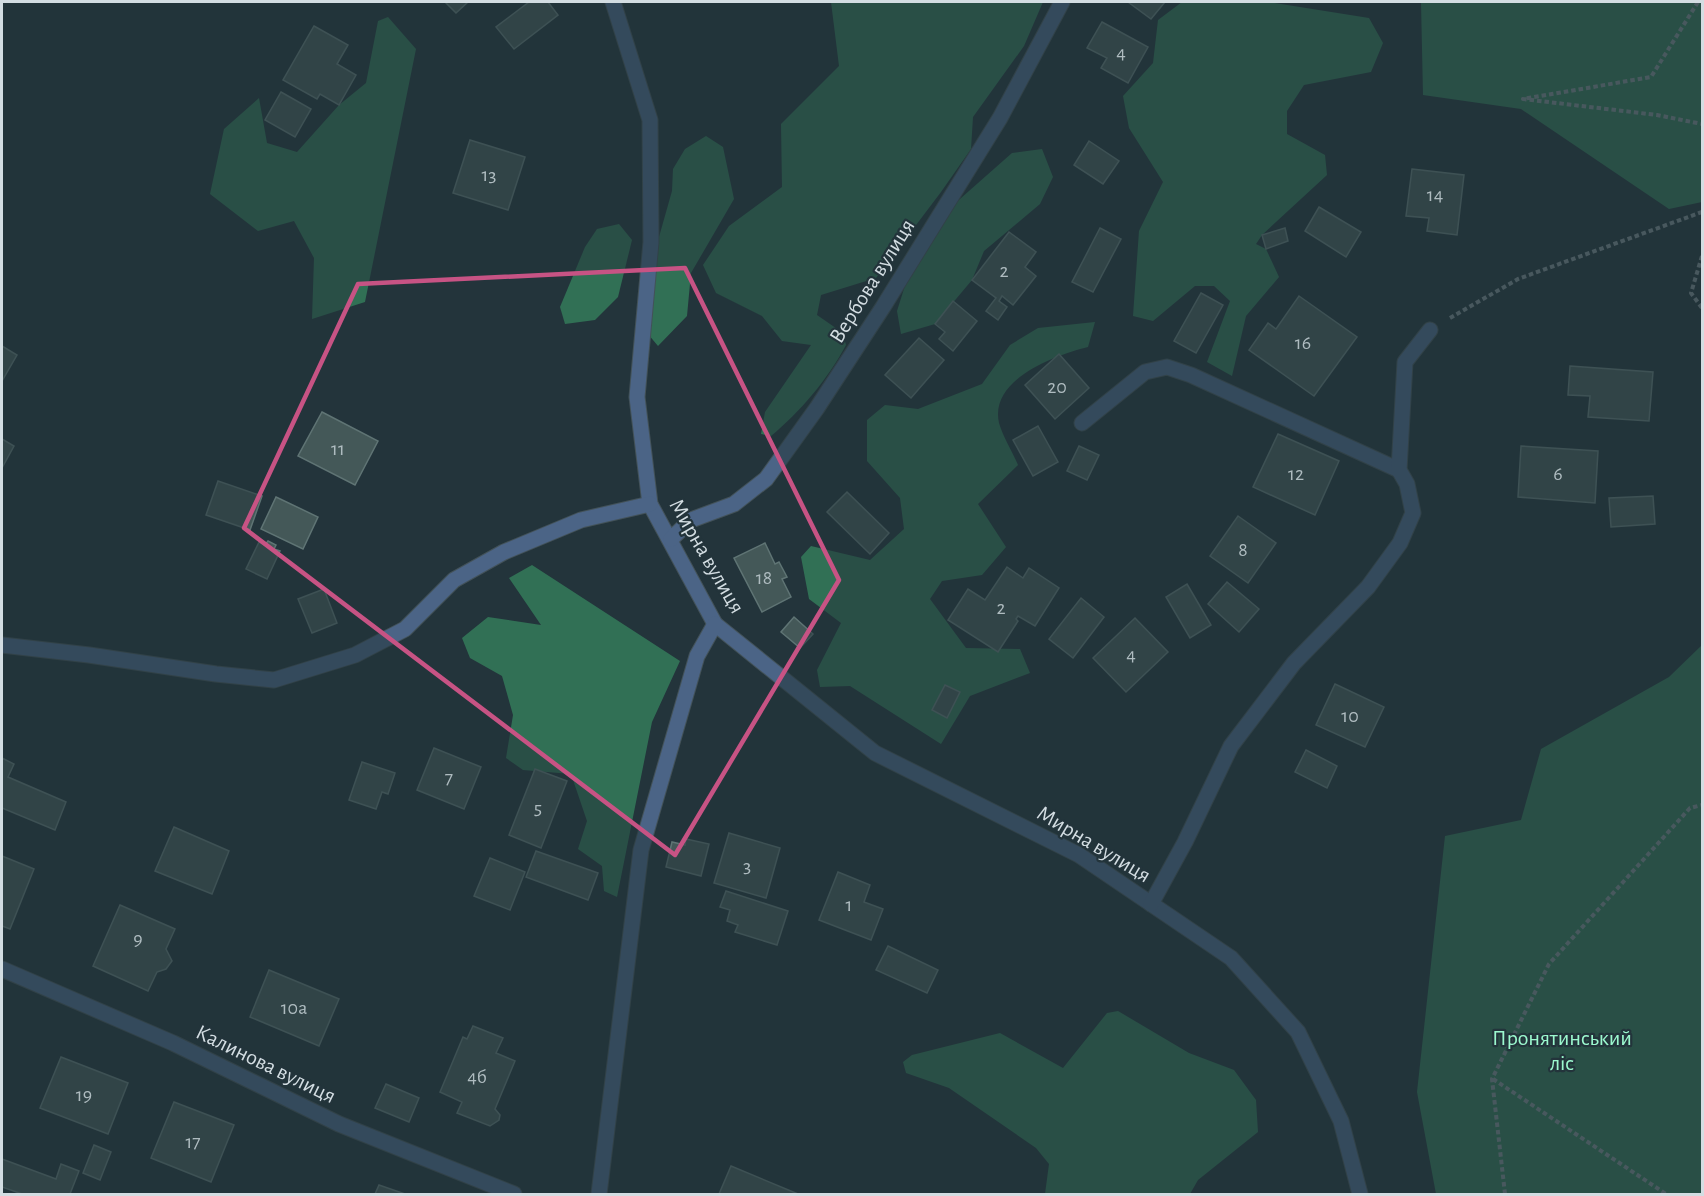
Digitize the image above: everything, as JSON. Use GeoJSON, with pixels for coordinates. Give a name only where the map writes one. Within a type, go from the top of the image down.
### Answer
{"type":"FeatureCollection","features":[{"type":"Feature","properties":{"kind":"street","name":"Мирна вулиця"},"geometry":{"type":"LineString","coordinates":[[614,2],[650,120],[651,243],[637,397],[650,504],[715,624],[875,753],[1079,855],[1231,958],[1298,1032],[1341,1121],[1360,1194]]}},
{"type":"Feature","properties":{"kind":"street","name":"Вербова вулиця"},"geometry":{"type":"LineString","coordinates":[[670,539],[691,520],[734,504],[766,479],[817,408],[889,297],[1000,118],[1062,2]]}},
{"type":"Feature","properties":{"kind":"street","name":"Мирна вулиця"},"geometry":{"type":"LineString","coordinates":[[1151,904],[1185,842],[1231,746],[1294,663],[1368,587],[1400,543],[1413,513],[1407,484],[1399,470],[1405,362],[1430,330]]}},
{"type":"Feature","properties":{"kind":"street"},"geometry":{"type":"LineString","coordinates":[[1082,423],[1145,372],[1167,367],[1191,375],[1399,470]]}},
{"type":"Feature","properties":{"kind":"street"},"geometry":{"type":"LineString","coordinates":[[2,645],[89,655],[216,675],[274,680],[355,655],[405,629],[454,580],[504,552],[581,519],[650,504]]}},
{"type":"Feature","properties":{"kind":"street"},"geometry":{"type":"LineString","coordinates":[[599,1194],[641,850],[697,656],[715,624]]}},
{"type":"Feature","properties":{"kind":"street","name":"Калинова вулиця"},"geometry":{"type":"LineString","coordinates":[[2,969],[173,1043],[339,1124],[514,1194]]}},
{"type":"Feature","properties":{"kind":"path"},"geometry":{"type":"LineString","coordinates":[[1698,2],[1651,77],[1523,99],[1657,115],[1702,124]]}},
{"type":"Feature","properties":{"kind":"path"},"geometry":{"type":"LineString","coordinates":[[1430,330],[1518,279],[1702,212]]}},
{"type":"Feature","properties":{"kind":"path"},"geometry":{"type":"LineString","coordinates":[[1702,256],[1691,293],[1702,308]]}},
{"type":"Feature","properties":{"kind":"path"},"geometry":{"type":"LineString","coordinates":[[1505,1194],[1492,1079],[1549,964],[1690,808],[1702,805]]}},
{"type":"Feature","properties":{"kind":"path"},"geometry":{"type":"LineString","coordinates":[[1492,1079],[1666,1194]]}},
{"type":"Feature","properties":{"kind":"highlighted area"},"geometry":{"type":"Polygon","coordinates":[[[685,268],[839,580],[675,855],[244,528],[358,284],[685,268]]]}},
{"type":"Feature","properties":{"kind":"green space"},"geometry":{"type":"Polygon","coordinates":[[[831,2],[1043,2],[1024,46],[973,117],[971,149],[876,278],[821,295],[817,315],[843,333],[846,345],[813,394],[771,436],[761,434],[765,412],[811,345],[782,341],[762,316],[716,293],[703,265],[729,226],[782,187],[781,124],[839,66],[831,2]]]}},
{"type":"Feature","properties":{"kind":"green space"},"geometry":{"type":"Polygon","coordinates":[[[1182,2],[1269,2],[1369,18],[1383,43],[1371,72],[1304,85],[1287,111],[1287,134],[1325,155],[1327,175],[1262,235],[1256,244],[1266,249],[1279,277],[1246,316],[1232,376],[1207,362],[1230,301],[1214,286],[1195,286],[1153,321],[1133,316],[1139,231],[1163,182],[1129,128],[1123,96],[1153,63],[1158,20],[1182,2]]]}},
{"type":"Feature","properties":{"kind":"green space"},"geometry":{"type":"Polygon","coordinates":[[[1421,2],[1702,2],[1702,202],[1669,209],[1521,109],[1423,95],[1421,2]]]}},
{"type":"Feature","properties":{"kind":"green space"},"geometry":{"type":"Polygon","coordinates":[[[388,17],[416,49],[365,302],[312,319],[314,258],[294,221],[258,231],[210,194],[224,129],[259,98],[267,143],[297,152],[339,105],[366,83],[378,21],[388,17]]]}},
{"type":"Feature","properties":{"kind":"green space"},"geometry":{"type":"Polygon","coordinates":[[[706,136],[723,147],[734,199],[691,273],[687,316],[658,346],[643,328],[646,283],[672,191],[673,169],[685,149],[706,136]]]}},
{"type":"Feature","properties":{"kind":"green space"},"geometry":{"type":"Polygon","coordinates":[[[1042,149],[1053,177],[1040,204],[984,251],[972,280],[935,324],[901,334],[897,311],[909,273],[952,206],[1012,153],[1042,149]]]}},
{"type":"Feature","properties":{"kind":"green space"},"geometry":{"type":"Polygon","coordinates":[[[619,224],[632,240],[618,297],[595,320],[565,324],[560,307],[585,247],[597,229],[619,224]]]}},
{"type":"Feature","properties":{"kind":"green space"},"geometry":{"type":"Polygon","coordinates":[[[1095,322],[1088,347],[1043,363],[1014,382],[1004,394],[999,407],[999,423],[1018,465],[978,504],[1006,547],[982,575],[942,581],[930,599],[966,648],[1020,649],[1030,673],[970,696],[941,744],[850,686],[820,687],[817,670],[841,623],[809,599],[801,557],[811,546],[870,560],[904,529],[900,498],[867,461],[867,420],[885,405],[918,409],[982,384],[1010,345],[1038,328],[1095,322]]]}},
{"type":"Feature","properties":{"kind":"green space"},"geometry":{"type":"Polygon","coordinates":[[[532,565],[680,661],[652,722],[617,897],[604,891],[602,866],[578,849],[587,821],[571,774],[523,770],[506,758],[513,715],[502,676],[470,658],[462,638],[488,617],[541,625],[509,578],[532,565]]]}},
{"type":"Feature","properties":{"kind":"green space","name":"Пронятинський ліс"},"geometry":{"type":"Polygon","coordinates":[[[1702,645],[1702,1194],[1436,1194],[1417,1092],[1445,836],[1521,820],[1541,749],[1669,677],[1702,645]]]}},
{"type":"Feature","properties":{"kind":"green space"},"geometry":{"type":"Polygon","coordinates":[[[1118,1011],[1189,1053],[1234,1070],[1256,1100],[1258,1132],[1198,1180],[1190,1194],[1045,1194],[1049,1164],[1036,1148],[949,1088],[906,1073],[903,1062],[912,1055],[1000,1033],[1063,1068],[1107,1013],[1118,1011]]]}},
{"type":"Feature","properties":{"kind":"building"},"geometry":{"type":"Polygon","coordinates":[[[445,2],[468,2],[456,13],[445,2]]]}},
{"type":"Feature","properties":{"kind":"building"},"geometry":{"type":"Polygon","coordinates":[[[529,2],[548,2],[558,15],[514,49],[496,27],[529,2]]]}},
{"type":"Feature","properties":{"kind":"building"},"geometry":{"type":"Polygon","coordinates":[[[1128,2],[1165,2],[1151,19],[1128,2]]]}},
{"type":"Feature","properties":{"kind":"building"},"geometry":{"type":"Polygon","coordinates":[[[1102,22],[1148,47],[1128,83],[1101,68],[1107,58],[1087,48],[1102,22]]]}},
{"type":"Feature","properties":{"kind":"building"},"geometry":{"type":"Polygon","coordinates":[[[314,26],[348,45],[337,64],[356,75],[339,105],[320,94],[317,99],[283,80],[314,26]]]}},
{"type":"Feature","properties":{"kind":"building"},"geometry":{"type":"Polygon","coordinates":[[[281,92],[311,109],[295,137],[265,120],[281,92]]]}},
{"type":"Feature","properties":{"kind":"building"},"geometry":{"type":"Polygon","coordinates":[[[470,140],[525,157],[508,210],[453,193],[470,140]]]}},
{"type":"Feature","properties":{"kind":"building"},"geometry":{"type":"Polygon","coordinates":[[[1089,141],[1119,161],[1103,184],[1074,165],[1089,141]]]}},
{"type":"Feature","properties":{"kind":"building"},"geometry":{"type":"Polygon","coordinates":[[[1412,169],[1464,175],[1457,235],[1427,231],[1429,218],[1406,216],[1412,169]]]}},
{"type":"Feature","properties":{"kind":"building"},"geometry":{"type":"Polygon","coordinates":[[[1319,207],[1361,232],[1346,257],[1305,231],[1319,207]]]}},
{"type":"Feature","properties":{"kind":"building"},"geometry":{"type":"Polygon","coordinates":[[[1100,228],[1121,239],[1093,292],[1072,282],[1100,228]]]}},
{"type":"Feature","properties":{"kind":"building"},"geometry":{"type":"Polygon","coordinates":[[[1285,228],[1288,241],[1266,249],[1262,235],[1285,228]]]}},
{"type":"Feature","properties":{"kind":"building"},"geometry":{"type":"Polygon","coordinates":[[[1009,232],[1036,252],[1025,267],[1036,276],[1013,305],[1002,296],[999,301],[1007,307],[998,320],[986,311],[996,298],[972,280],[1009,232]]]}},
{"type":"Feature","properties":{"kind":"building"},"geometry":{"type":"Polygon","coordinates":[[[1201,293],[1223,305],[1196,353],[1174,341],[1201,293]]]}},
{"type":"Feature","properties":{"kind":"building"},"geometry":{"type":"Polygon","coordinates":[[[1299,296],[1357,337],[1314,396],[1249,350],[1268,323],[1276,329],[1299,296]]]}},
{"type":"Feature","properties":{"kind":"building"},"geometry":{"type":"Polygon","coordinates":[[[953,301],[977,321],[953,351],[939,339],[945,332],[935,324],[953,301]]]}},
{"type":"Feature","properties":{"kind":"building"},"geometry":{"type":"Polygon","coordinates":[[[919,338],[944,360],[911,398],[885,375],[919,338]]]}},
{"type":"Feature","properties":{"kind":"building"},"geometry":{"type":"Polygon","coordinates":[[[2,346],[17,355],[2,381],[2,346]]]}},
{"type":"Feature","properties":{"kind":"building"},"geometry":{"type":"Polygon","coordinates":[[[1059,354],[1089,388],[1055,419],[1025,385],[1059,354]]]}},
{"type":"Feature","properties":{"kind":"building"},"geometry":{"type":"Polygon","coordinates":[[[1570,366],[1653,372],[1649,421],[1588,417],[1590,396],[1568,395],[1570,366]]]}},
{"type":"Feature","properties":{"kind":"building"},"geometry":{"type":"Polygon","coordinates":[[[322,412],[378,441],[355,485],[298,456],[322,412]]]}},
{"type":"Feature","properties":{"kind":"building"},"geometry":{"type":"Polygon","coordinates":[[[1038,426],[1058,462],[1033,476],[1013,440],[1038,426]]]}},
{"type":"Feature","properties":{"kind":"building"},"geometry":{"type":"Polygon","coordinates":[[[1278,434],[1339,461],[1315,515],[1253,487],[1278,434]]]}},
{"type":"Feature","properties":{"kind":"building"},"geometry":{"type":"Polygon","coordinates":[[[2,439],[14,446],[2,468],[2,439]]]}},
{"type":"Feature","properties":{"kind":"building"},"geometry":{"type":"Polygon","coordinates":[[[1079,446],[1099,455],[1087,480],[1067,471],[1079,446]]]}},
{"type":"Feature","properties":{"kind":"building"},"geometry":{"type":"Polygon","coordinates":[[[1521,446],[1598,451],[1595,503],[1518,497],[1521,446]]]}},
{"type":"Feature","properties":{"kind":"building"},"geometry":{"type":"Polygon","coordinates":[[[218,481],[262,496],[250,530],[206,515],[218,481]]]}},
{"type":"Feature","properties":{"kind":"building"},"geometry":{"type":"Polygon","coordinates":[[[847,492],[889,533],[870,554],[827,512],[847,492]]]}},
{"type":"Feature","properties":{"kind":"building"},"geometry":{"type":"Polygon","coordinates":[[[1653,496],[1655,524],[1611,527],[1609,498],[1653,496]]]}},
{"type":"Feature","properties":{"kind":"building"},"geometry":{"type":"Polygon","coordinates":[[[276,497],[318,517],[303,549],[261,529],[276,497]]]}},
{"type":"Feature","properties":{"kind":"building"},"geometry":{"type":"Polygon","coordinates":[[[1238,516],[1276,543],[1248,583],[1210,556],[1238,516]]]}},
{"type":"Feature","properties":{"kind":"building"},"geometry":{"type":"Polygon","coordinates":[[[268,541],[276,545],[274,549],[280,551],[267,579],[246,569],[259,542],[265,545],[268,541]]]}},
{"type":"Feature","properties":{"kind":"building"},"geometry":{"type":"Polygon","coordinates":[[[765,543],[775,564],[779,562],[787,577],[782,579],[791,597],[762,612],[734,558],[765,543]]]}},
{"type":"Feature","properties":{"kind":"building"},"geometry":{"type":"Polygon","coordinates":[[[1007,567],[1023,578],[1029,568],[1059,588],[1035,626],[1018,616],[1016,619],[1018,621],[998,652],[948,620],[968,589],[985,600],[1007,567]]]}},
{"type":"Feature","properties":{"kind":"building"},"geometry":{"type":"Polygon","coordinates":[[[1227,582],[1259,609],[1239,632],[1208,604],[1227,582]]]}},
{"type":"Feature","properties":{"kind":"building"},"geometry":{"type":"Polygon","coordinates":[[[1187,584],[1211,625],[1190,638],[1166,597],[1187,584]]]}},
{"type":"Feature","properties":{"kind":"building"},"geometry":{"type":"Polygon","coordinates":[[[324,589],[337,623],[312,633],[298,599],[324,589]]]}},
{"type":"Feature","properties":{"kind":"building"},"geometry":{"type":"Polygon","coordinates":[[[1081,598],[1104,617],[1073,658],[1049,639],[1081,598]]]}},
{"type":"Feature","properties":{"kind":"building"},"geometry":{"type":"Polygon","coordinates":[[[794,617],[813,634],[800,648],[781,632],[794,617]]]}},
{"type":"Feature","properties":{"kind":"building"},"geometry":{"type":"Polygon","coordinates":[[[1135,618],[1168,652],[1126,692],[1093,658],[1135,618]]]}},
{"type":"Feature","properties":{"kind":"building"},"geometry":{"type":"Polygon","coordinates":[[[1335,684],[1384,707],[1365,747],[1316,725],[1335,684]]]}},
{"type":"Feature","properties":{"kind":"building"},"geometry":{"type":"Polygon","coordinates":[[[945,685],[960,692],[947,718],[932,710],[945,685]]]}},
{"type":"Feature","properties":{"kind":"building"},"geometry":{"type":"Polygon","coordinates":[[[434,748],[481,767],[464,809],[417,790],[434,748]]]}},
{"type":"Feature","properties":{"kind":"building"},"geometry":{"type":"Polygon","coordinates":[[[1306,750],[1337,766],[1327,788],[1295,772],[1306,750]]]}},
{"type":"Feature","properties":{"kind":"building"},"geometry":{"type":"Polygon","coordinates":[[[2,758],[14,764],[8,777],[66,802],[55,830],[2,808],[2,758]]]}},
{"type":"Feature","properties":{"kind":"building"},"geometry":{"type":"Polygon","coordinates":[[[362,762],[395,773],[388,794],[382,792],[376,809],[349,800],[362,762]]]}},
{"type":"Feature","properties":{"kind":"building"},"geometry":{"type":"Polygon","coordinates":[[[535,769],[567,781],[541,848],[509,835],[535,769]]]}},
{"type":"Feature","properties":{"kind":"building"},"geometry":{"type":"Polygon","coordinates":[[[174,827],[229,851],[212,894],[155,871],[174,827]]]}},
{"type":"Feature","properties":{"kind":"building"},"geometry":{"type":"Polygon","coordinates":[[[729,833],[780,848],[766,898],[714,883],[729,833]]]}},
{"type":"Feature","properties":{"kind":"building"},"geometry":{"type":"Polygon","coordinates":[[[686,839],[709,844],[701,876],[666,867],[672,842],[685,845],[686,839]]]}},
{"type":"Feature","properties":{"kind":"building"},"geometry":{"type":"Polygon","coordinates":[[[536,851],[598,873],[588,900],[526,877],[536,851]]]}},
{"type":"Feature","properties":{"kind":"building"},"geometry":{"type":"Polygon","coordinates":[[[2,856],[34,869],[10,929],[2,926],[2,856]]]}},
{"type":"Feature","properties":{"kind":"building"},"geometry":{"type":"Polygon","coordinates":[[[490,858],[525,872],[510,910],[474,896],[490,858]]]}},
{"type":"Feature","properties":{"kind":"building"},"geometry":{"type":"Polygon","coordinates":[[[838,872],[870,885],[864,902],[883,909],[871,940],[819,920],[838,872]]]}},
{"type":"Feature","properties":{"kind":"building"},"geometry":{"type":"Polygon","coordinates":[[[726,891],[788,911],[777,945],[735,932],[738,925],[727,921],[730,910],[720,907],[726,891]]]}},
{"type":"Feature","properties":{"kind":"building"},"geometry":{"type":"Polygon","coordinates":[[[120,905],[175,929],[166,949],[172,961],[166,969],[157,972],[148,991],[93,966],[120,905]]]}},
{"type":"Feature","properties":{"kind":"building"},"geometry":{"type":"Polygon","coordinates":[[[888,946],[938,970],[927,993],[876,970],[888,946]]]}},
{"type":"Feature","properties":{"kind":"building"},"geometry":{"type":"Polygon","coordinates":[[[269,970],[339,999],[319,1046],[250,1017],[269,970]]]}},
{"type":"Feature","properties":{"kind":"building"},"geometry":{"type":"Polygon","coordinates":[[[473,1026],[503,1038],[496,1053],[515,1061],[495,1109],[500,1115],[499,1120],[490,1126],[457,1113],[462,1102],[440,1092],[463,1037],[467,1039],[473,1026]]]}},
{"type":"Feature","properties":{"kind":"building"},"geometry":{"type":"Polygon","coordinates":[[[61,1057],[128,1083],[108,1134],[40,1108],[61,1057]]]}},
{"type":"Feature","properties":{"kind":"building"},"geometry":{"type":"Polygon","coordinates":[[[386,1084],[419,1098],[409,1122],[375,1108],[386,1084]]]}},
{"type":"Feature","properties":{"kind":"building"},"geometry":{"type":"Polygon","coordinates":[[[174,1102],[234,1125],[211,1182],[151,1158],[174,1102]]]}},
{"type":"Feature","properties":{"kind":"building"},"geometry":{"type":"Polygon","coordinates":[[[94,1145],[111,1152],[100,1180],[83,1173],[94,1145]]]}},
{"type":"Feature","properties":{"kind":"building"},"geometry":{"type":"Polygon","coordinates":[[[2,1159],[56,1179],[61,1164],[79,1171],[70,1194],[22,1194],[2,1187],[2,1159]]]}},
{"type":"Feature","properties":{"kind":"building"},"geometry":{"type":"Polygon","coordinates":[[[731,1166],[798,1194],[719,1194],[731,1166]]]}},
{"type":"Feature","properties":{"kind":"building"},"geometry":{"type":"Polygon","coordinates":[[[379,1185],[405,1194],[375,1194],[379,1185]]]}}]}
